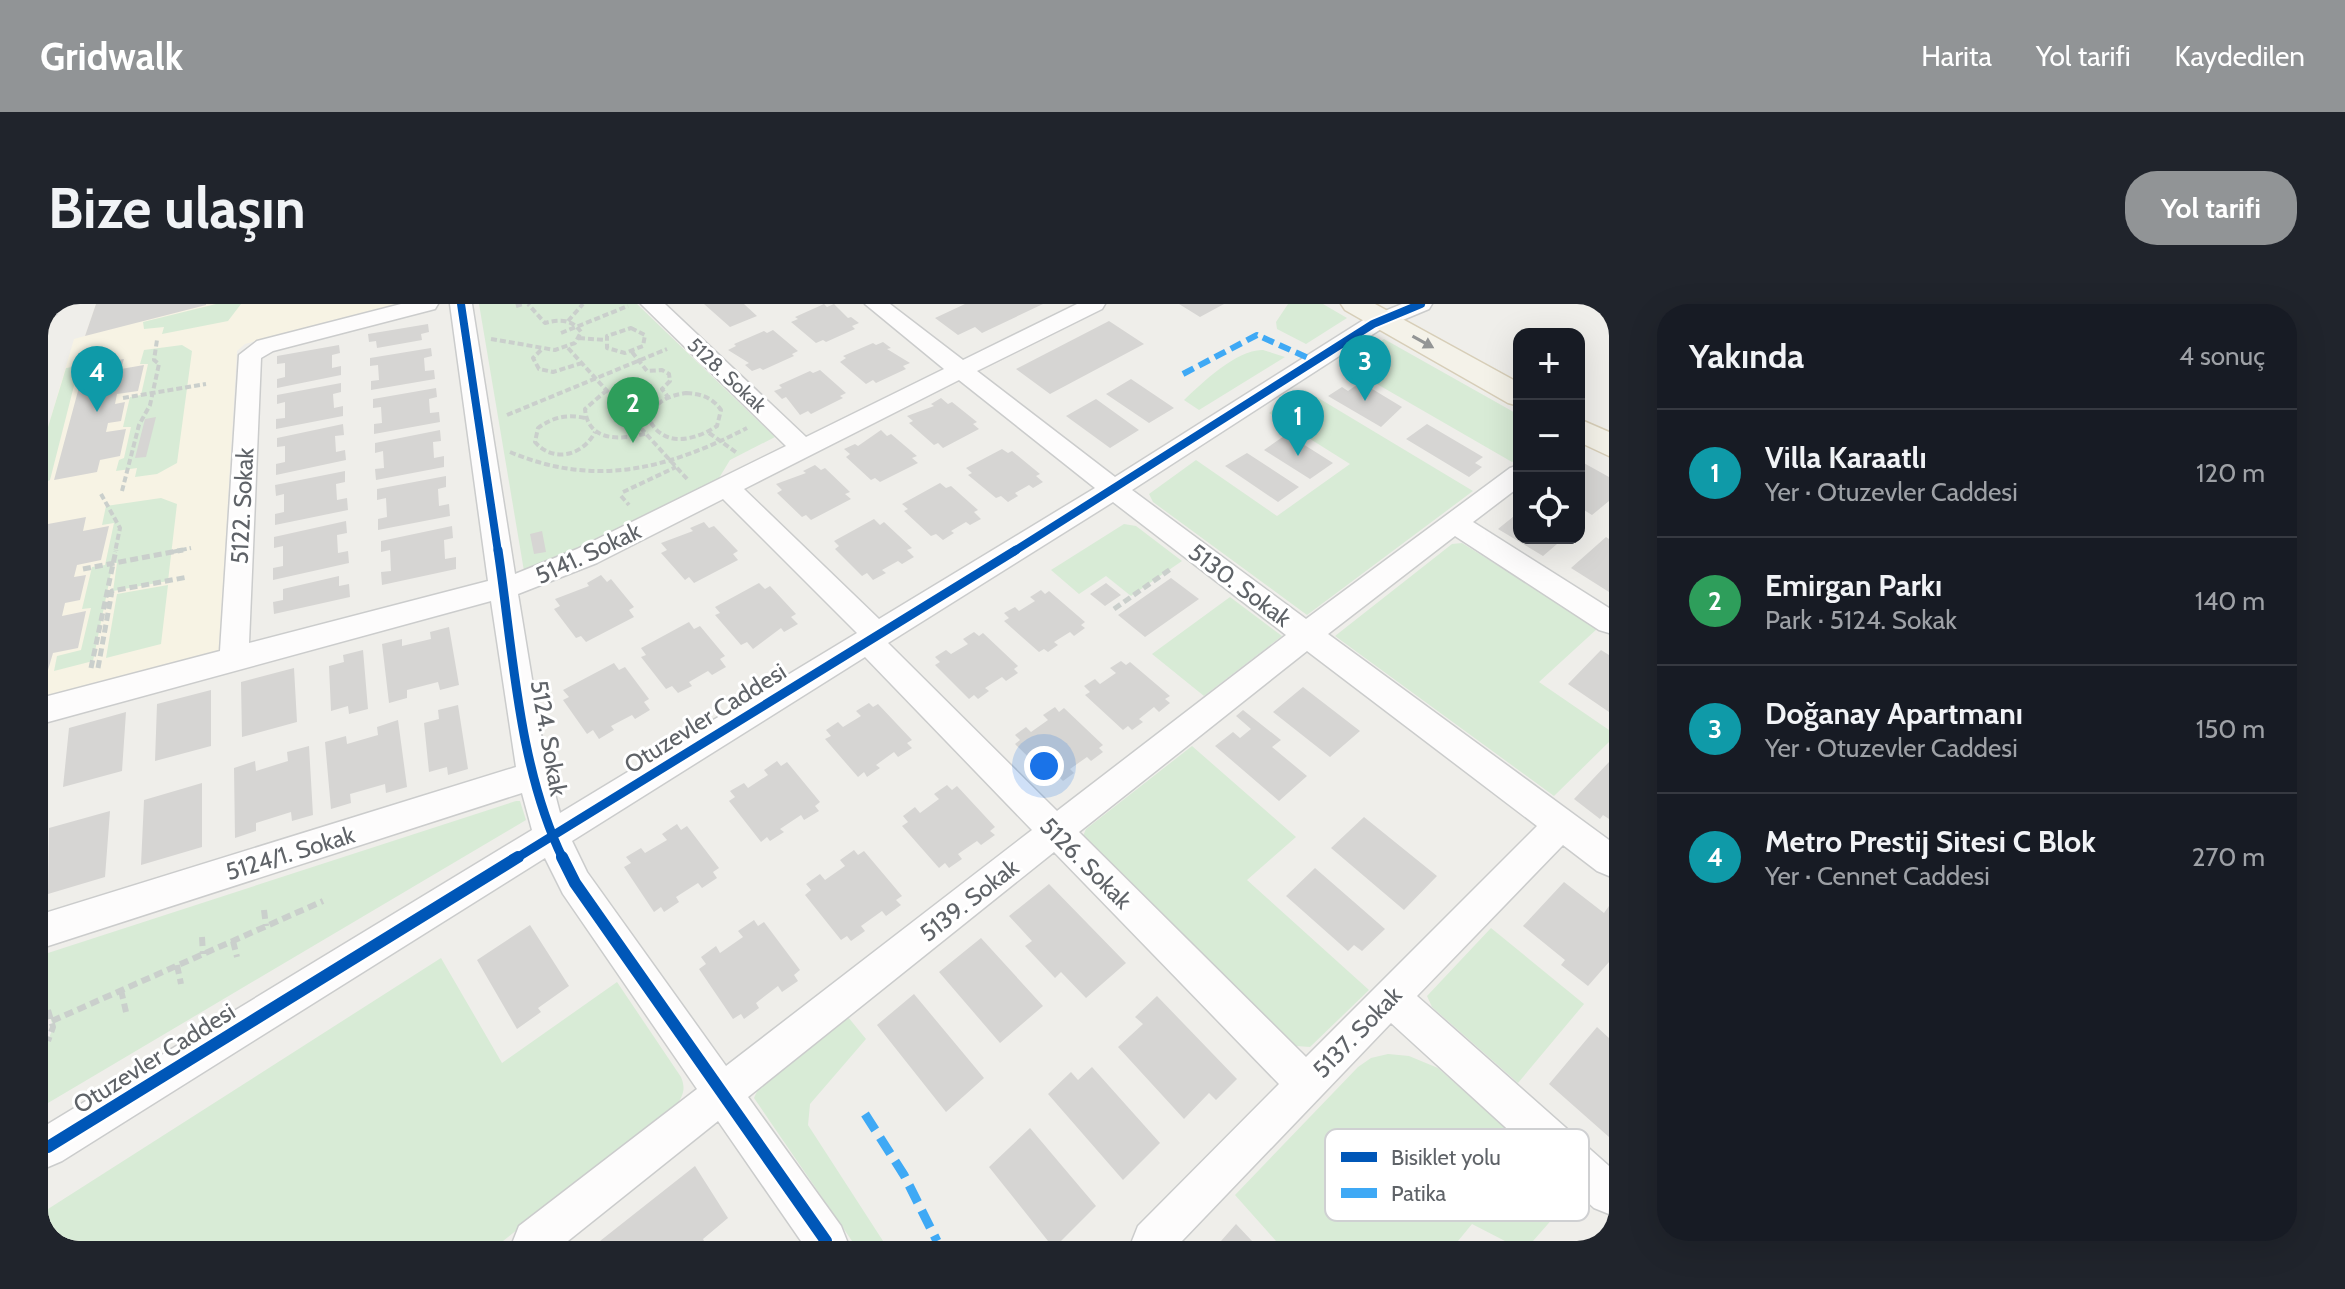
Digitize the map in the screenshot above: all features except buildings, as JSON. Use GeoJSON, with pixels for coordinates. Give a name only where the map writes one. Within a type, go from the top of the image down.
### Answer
{"type":"FeatureCollection","features":[{"type":"Feature","properties":{"kind":"main road"},"geometry":{"type":"LineString","coordinates":[[1392,308],[1513,367]]}},
{"type":"Feature","properties":{"kind":"main road"},"geometry":{"type":"LineString","coordinates":[[1392,308],[1513,392]]}},
{"type":"Feature","properties":{"kind":"main road"},"geometry":{"type":"LineString","coordinates":[[1585,406],[1609,419]]}},
{"type":"Feature","properties":{"kind":"main road"},"geometry":{"type":"LineString","coordinates":[[1585,432],[1609,446]]}},
{"type":"Feature","properties":{"kind":"street"},"geometry":{"type":"LineString","coordinates":[[48,309],[51,304]]}},
{"type":"Feature","properties":{"kind":"street","name":"5122. Sokak"},"geometry":{"type":"LineString","coordinates":[[234,660],[249,358],[252,352],[427,304]]}},
{"type":"Feature","properties":{"kind":"street","name":"5124. Sokak"},"geometry":{"type":"LineString","coordinates":[[461,304],[533,776],[551,836],[575,883],[826,1241]]}},
{"type":"Feature","properties":{"kind":"street","name":"5128. Sokak"},"geometry":{"type":"LineString","coordinates":[[652,304],[802,447]]}},
{"type":"Feature","properties":{"kind":"street","name":"5130. Sokak"},"geometry":{"type":"LineString","coordinates":[[876,304],[1306,635],[1609,860]]}},
{"type":"Feature","properties":{"kind":"street","name":"5141. Sokak"},"geometry":{"type":"LineString","coordinates":[[48,709],[505,589],[577,561],[1094,304]]}},
{"type":"Feature","properties":{"kind":"street","name":"Otuzevler Caddesi"},"geometry":{"type":"LineString","coordinates":[[48,1147],[1114,489],[1392,308]]}},
{"type":"Feature","properties":{"kind":"street","name":"5139. Sokak"},"geometry":{"type":"LineString","coordinates":[[534,1241],[1306,635],[1513,479]]}},
{"type":"Feature","properties":{"kind":"street","name":"5126. Sokak"},"geometry":{"type":"LineString","coordinates":[[725,486],[1056,832],[1306,1084]]}},
{"type":"Feature","properties":{"kind":"street"},"geometry":{"type":"LineString","coordinates":[[1454,523],[1609,622]]}},
{"type":"Feature","properties":{"kind":"street","name":"5124/1. Sokak"},"geometry":{"type":"LineString","coordinates":[[48,929],[533,776]]}},
{"type":"Feature","properties":{"kind":"street","name":"5137. Sokak"},"geometry":{"type":"LineString","coordinates":[[1153,1241],[1561,824]]}},
{"type":"Feature","properties":{"kind":"street"},"geometry":{"type":"LineString","coordinates":[[1391,998],[1537,1129]]}},
{"type":"Feature","properties":{"kind":"street"},"geometry":{"type":"LineString","coordinates":[[1589,1175],[1609,1193]]}},
{"type":"Feature","properties":{"kind":"path"},"geometry":{"type":"LineString","coordinates":[[516,306],[526,304],[545,323],[568,321],[578,327]]}},
{"type":"Feature","properties":{"kind":"path"},"geometry":{"type":"LineString","coordinates":[[568,321],[583,304]]}},
{"type":"Feature","properties":{"kind":"path"},"geometry":{"type":"LineString","coordinates":[[561,333],[632,304]]}},
{"type":"Feature","properties":{"kind":"path"},"geometry":{"type":"LineString","coordinates":[[578,327],[579,338]]}},
{"type":"Feature","properties":{"kind":"path"},"geometry":{"type":"LineString","coordinates":[[485,339],[521,342],[541,350],[568,348],[579,338],[605,340],[618,330],[637,329],[646,339],[643,346],[632,352],[612,351],[605,340]]}},
{"type":"Feature","properties":{"kind":"path"},"geometry":{"type":"LineString","coordinates":[[122,491],[139,425],[153,393],[159,364],[154,360],[157,340]]}},
{"type":"Feature","properties":{"kind":"path"},"geometry":{"type":"LineString","coordinates":[[498,419],[679,344]]}},
{"type":"Feature","properties":{"kind":"path"},"geometry":{"type":"LineString","coordinates":[[568,348],[697,490]]}},
{"type":"Feature","properties":{"kind":"path"},"geometry":{"type":"LineString","coordinates":[[541,350],[533,362],[539,369],[553,372],[582,363]]}},
{"type":"Feature","properties":{"kind":"path"},"geometry":{"type":"LineString","coordinates":[[632,352],[647,371],[662,370],[669,374],[670,381],[662,389],[668,397]]}},
{"type":"Feature","properties":{"kind":"path"},"geometry":{"type":"LineString","coordinates":[[123,398],[206,384]]}},
{"type":"Feature","properties":{"kind":"path"},"geometry":{"type":"LineString","coordinates":[[585,418],[591,401],[607,390]]}},
{"type":"Feature","properties":{"kind":"path"},"geometry":{"type":"LineString","coordinates":[[698,394],[717,403],[721,418],[709,433],[676,440],[655,430],[649,419],[651,411],[668,397],[698,394]]}},
{"type":"Feature","properties":{"kind":"path"},"geometry":{"type":"LineString","coordinates":[[595,432],[582,450],[563,455],[545,452],[535,442],[538,428],[553,418],[573,415],[585,418],[595,432],[620,439],[655,430]]}},
{"type":"Feature","properties":{"kind":"path"},"geometry":{"type":"LineString","coordinates":[[503,449],[547,467],[585,474],[699,454],[759,421]]}},
{"type":"Feature","properties":{"kind":"path"},"geometry":{"type":"LineString","coordinates":[[709,433],[739,455]]}},
{"type":"Feature","properties":{"kind":"path"},"geometry":{"type":"LineString","coordinates":[[623,492],[676,467]]}},
{"type":"Feature","properties":{"kind":"path"},"geometry":{"type":"LineString","coordinates":[[91,671],[120,525],[111,517],[101,494]]}},
{"type":"Feature","properties":{"kind":"path"},"geometry":{"type":"LineString","coordinates":[[83,569],[191,548]]}},
{"type":"Feature","properties":{"kind":"path"},"geometry":{"type":"LineString","coordinates":[[1114,609],[1182,561]]}},
{"type":"Feature","properties":{"kind":"path"},"geometry":{"type":"LineString","coordinates":[[98,669],[112,591],[188,577]]}},
{"type":"Feature","properties":{"kind":"path"},"geometry":{"type":"LineString","coordinates":[[52,1021],[323,901]]}},
{"type":"Feature","properties":{"kind":"path"},"geometry":{"type":"LineString","coordinates":[[264,910],[266,926]]}},
{"type":"Feature","properties":{"kind":"path"},"geometry":{"type":"LineString","coordinates":[[202,937],[203,954]]}},
{"type":"Feature","properties":{"kind":"path"},"geometry":{"type":"LineString","coordinates":[[233,941],[237,957]]}},
{"type":"Feature","properties":{"kind":"path"},"geometry":{"type":"LineString","coordinates":[[177,965],[181,984]]}},
{"type":"Feature","properties":{"kind":"path"},"geometry":{"type":"LineString","coordinates":[[121,990],[126,1012]]}},
{"type":"Feature","properties":{"kind":"path"},"geometry":{"type":"LineString","coordinates":[[48,1010],[52,1021],[48,1041]]}},
{"type":"Feature","properties":{"kind":"shaded area"},"geometry":{"type":"Polygon","coordinates":[[[96,304],[398,304],[245,344],[237,351],[219,652],[48,696],[48,427],[74,339],[85,336],[96,304]]]}},
{"type":"Feature","properties":{"kind":"green space"},"geometry":{"type":"Polygon","coordinates":[[[216,304],[241,304],[228,321],[162,334],[164,327],[144,329],[143,322],[216,304]]]}},
{"type":"Feature","properties":{"kind":"green space"},"geometry":{"type":"Polygon","coordinates":[[[479,304],[637,304],[775,437],[730,460],[719,478],[579,549],[524,571],[479,304]]]}},
{"type":"Feature","properties":{"kind":"green space"},"geometry":{"type":"Polygon","coordinates":[[[1288,304],[1323,304],[1347,318],[1306,344],[1277,329],[1276,322],[1288,304]]]}},
{"type":"Feature","properties":{"kind":"green space"},"geometry":{"type":"Polygon","coordinates":[[[1384,339],[1513,412],[1513,461],[1512,462],[1344,365],[1384,339]]]}},
{"type":"Feature","properties":{"kind":"green space"},"geometry":{"type":"Polygon","coordinates":[[[182,345],[192,351],[177,463],[157,474],[135,477],[137,468],[116,471],[119,460],[124,458],[131,427],[123,427],[130,397],[141,395],[148,364],[140,364],[144,350],[182,345]]]}},
{"type":"Feature","properties":{"kind":"green space"},"geometry":{"type":"Polygon","coordinates":[[[1263,350],[1285,357],[1199,410],[1184,400],[1231,361],[1263,350]]]}},
{"type":"Feature","properties":{"kind":"green space"},"geometry":{"type":"Polygon","coordinates":[[[79,366],[48,481],[48,427],[66,368],[79,366]]]}},
{"type":"Feature","properties":{"kind":"green space"},"geometry":{"type":"Polygon","coordinates":[[[1305,390],[1473,491],[1307,615],[1153,502],[1149,494],[1196,460],[1277,516],[1350,464],[1269,413],[1305,390]]]}},
{"type":"Feature","properties":{"kind":"green space"},"geometry":{"type":"Polygon","coordinates":[[[161,498],[177,504],[168,581],[113,591],[117,563],[113,563],[93,661],[54,671],[57,656],[81,650],[91,608],[82,609],[92,567],[105,565],[114,523],[102,525],[106,506],[161,498]]]}},
{"type":"Feature","properties":{"kind":"green space"},"geometry":{"type":"Polygon","coordinates":[[[1124,524],[1136,526],[1182,561],[1131,596],[1106,576],[1079,594],[1051,570],[1124,524]]]}},
{"type":"Feature","properties":{"kind":"green space"},"geometry":{"type":"Polygon","coordinates":[[[1462,543],[1598,628],[1539,682],[1609,730],[1609,742],[1554,796],[1335,636],[1452,544],[1462,543]]]}},
{"type":"Feature","properties":{"kind":"green space"},"geometry":{"type":"Polygon","coordinates":[[[168,585],[161,644],[106,658],[117,594],[168,585]]]}},
{"type":"Feature","properties":{"kind":"green space"},"geometry":{"type":"Polygon","coordinates":[[[1230,597],[1282,636],[1204,696],[1152,654],[1230,597]]]}},
{"type":"Feature","properties":{"kind":"green space"},"geometry":{"type":"Polygon","coordinates":[[[1192,746],[1296,837],[1247,880],[1369,990],[1310,1047],[1296,1046],[1286,1039],[1083,836],[1086,829],[1192,746]]]}},
{"type":"Feature","properties":{"kind":"green space"},"geometry":{"type":"Polygon","coordinates":[[[520,801],[526,820],[48,1103],[48,1041],[53,1027],[48,1010],[48,953],[520,801]]]}},
{"type":"Feature","properties":{"kind":"green space"},"geometry":{"type":"Polygon","coordinates":[[[1491,928],[1584,1004],[1518,1083],[1432,1007],[1427,996],[1491,928]]]}},
{"type":"Feature","properties":{"kind":"green space"},"geometry":{"type":"Polygon","coordinates":[[[441,958],[502,1063],[617,982],[681,1077],[683,1092],[677,1105],[503,1241],[48,1241],[48,1209],[441,958]]]}},
{"type":"Feature","properties":{"kind":"green space"},"geometry":{"type":"Polygon","coordinates":[[[848,1017],[866,1039],[810,1104],[808,1125],[883,1241],[852,1241],[754,1098],[758,1089],[848,1017]]]}},
{"type":"Feature","properties":{"kind":"green space"},"geometry":{"type":"Polygon","coordinates":[[[1388,1054],[1409,1056],[1438,1068],[1507,1129],[1325,1129],[1325,1221],[1551,1221],[1533,1241],[1505,1241],[1472,1224],[1458,1241],[1276,1241],[1235,1195],[1358,1067],[1371,1058],[1388,1054]]]}},
{"type":"Feature","properties":{"kind":"marked path"},"geometry":{"type":"LineString","coordinates":[[1183,374],[1257,335],[1315,361]]}},
{"type":"Feature","properties":{"kind":"marked path"},"geometry":{"type":"LineString","coordinates":[[865,1114],[904,1175],[937,1241]]}},
{"type":"Feature","properties":{"kind":"cycle path"},"geometry":{"type":"LineString","coordinates":[[461,304],[528,752],[546,824],[575,883],[826,1241]]}},
{"type":"Feature","properties":{"kind":"cycle path"},"geometry":{"type":"LineString","coordinates":[[48,1147],[1114,489],[1373,324],[1421,304]]}},
{"type":"Feature","properties":{"kind":"place","name":"Doğanay Apartmanı"},"geometry":{"type":"Point","coordinates":[1365,401]}},
{"type":"Feature","properties":{"kind":"place","name":"Metro Prestij Sitesi C Blok"},"geometry":{"type":"Point","coordinates":[97,412]}},
{"type":"Feature","properties":{"kind":"place","name":"Emirgan Parkı"},"geometry":{"type":"Point","coordinates":[633,443]}},
{"type":"Feature","properties":{"kind":"place","name":"Villa Karaatlı"},"geometry":{"type":"Point","coordinates":[1298,456]}}]}
